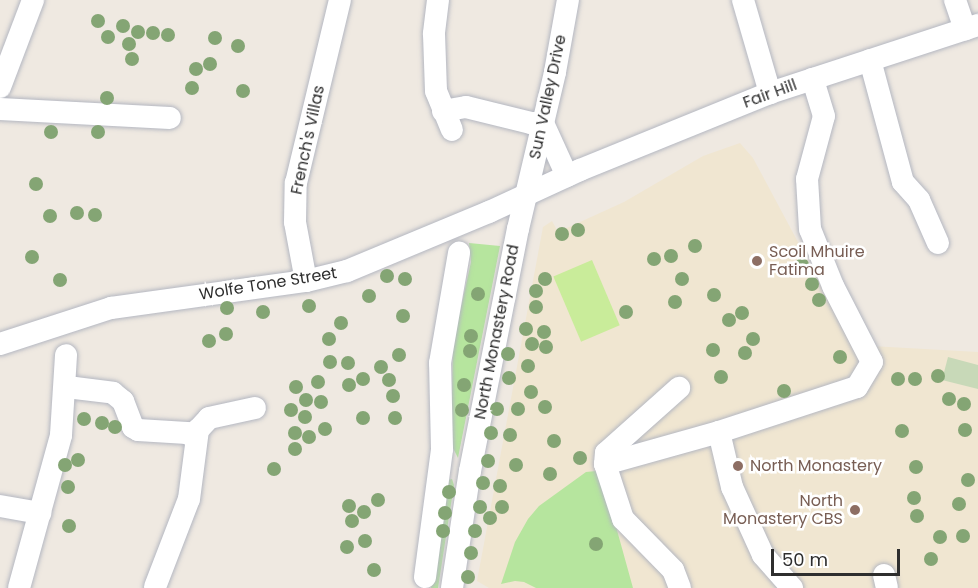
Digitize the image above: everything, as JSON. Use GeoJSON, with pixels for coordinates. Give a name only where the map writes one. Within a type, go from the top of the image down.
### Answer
{"type":"FeatureCollection","features":[{"type":"Feature","properties":{"kind":"street"},"geometry":{"type":"LineString","coordinates":[[0,87],[33,0]]}},
{"type":"Feature","properties":{"kind":"street","name":"French's Villas"},"geometry":{"type":"LineString","coordinates":[[306,281],[295,222],[296,183],[340,0]]}},
{"type":"Feature","properties":{"kind":"street"},"geometry":{"type":"LineString","coordinates":[[438,0],[434,34],[444,111],[466,107],[531,123],[543,123],[567,176]]}},
{"type":"Feature","properties":{"kind":"street","name":"Sun Valley Drive"},"geometry":{"type":"LineString","coordinates":[[527,194],[568,0]]}},
{"type":"Feature","properties":{"kind":"street"},"geometry":{"type":"LineString","coordinates":[[743,0],[770,93]]}},
{"type":"Feature","properties":{"kind":"street"},"geometry":{"type":"LineString","coordinates":[[956,0],[971,27]]}},
{"type":"Feature","properties":{"kind":"street","name":"Fair Hill"},"geometry":{"type":"LineString","coordinates":[[527,194],[770,93],[971,27]]}},
{"type":"Feature","properties":{"kind":"street"},"geometry":{"type":"LineString","coordinates":[[870,60],[903,182],[919,200],[938,243]]}},
{"type":"Feature","properties":{"kind":"street"},"geometry":{"type":"LineString","coordinates":[[605,464],[718,432],[857,387],[872,362],[833,286],[810,229],[807,179],[824,116],[813,79]]}},
{"type":"Feature","properties":{"kind":"street"},"geometry":{"type":"LineString","coordinates":[[0,109],[170,118]]}},
{"type":"Feature","properties":{"kind":"street","name":"Wolfe Tone Street"},"geometry":{"type":"LineString","coordinates":[[0,344],[111,308],[306,281],[358,267],[527,194]]}},
{"type":"Feature","properties":{"kind":"street","name":"North Monastery Road"},"geometry":{"type":"LineString","coordinates":[[452,588],[470,471],[527,194]]}},
{"type":"Feature","properties":{"kind":"street"},"geometry":{"type":"LineString","coordinates":[[425,577],[441,466],[442,347],[459,253]]}},
{"type":"Feature","properties":{"kind":"street"},"geometry":{"type":"LineString","coordinates":[[13,585],[39,513],[60,435],[66,356]]}},
{"type":"Feature","properties":{"kind":"street"},"geometry":{"type":"LineString","coordinates":[[75,388],[113,393],[123,401],[133,427],[138,430],[187,433],[195,438]]}},
{"type":"Feature","properties":{"kind":"street"},"geometry":{"type":"LineString","coordinates":[[680,388],[606,453],[605,464],[623,519],[673,570],[680,588]]}},
{"type":"Feature","properties":{"kind":"street"},"geometry":{"type":"LineString","coordinates":[[155,587],[189,499],[195,438],[198,430],[209,418],[255,408]]}},
{"type":"Feature","properties":{"kind":"street"},"geometry":{"type":"LineString","coordinates":[[718,432],[732,487],[763,555],[792,588]]}},
{"type":"Feature","properties":{"kind":"street"},"geometry":{"type":"LineString","coordinates":[[441,466],[470,471]]}},
{"type":"Feature","properties":{"kind":"street"},"geometry":{"type":"LineString","coordinates":[[0,506],[39,513]]}},
{"type":"Feature","properties":{"kind":"shaded area","name":"North Monastery"},"geometry":{"type":"Polygon","coordinates":[[[740,143],[753,158],[853,345],[978,352],[978,588],[489,588],[477,581],[543,227],[552,221],[558,232],[624,202],[703,156],[740,143]]]}},
{"type":"Feature","properties":{"kind":"green space"},"geometry":{"type":"Polygon","coordinates":[[[469,243],[500,246],[458,458],[451,444],[453,343],[471,262],[469,243]]]}},
{"type":"Feature","properties":{"kind":"green space"},"geometry":{"type":"Polygon","coordinates":[[[592,260],[620,325],[581,342],[553,276],[592,260]]]}},
{"type":"Feature","properties":{"kind":"green space"},"geometry":{"type":"Polygon","coordinates":[[[948,357],[978,365],[978,389],[942,380],[948,357]]]}},
{"type":"Feature","properties":{"kind":"green space"},"geometry":{"type":"Polygon","coordinates":[[[596,471],[602,476],[633,588],[536,588],[524,582],[515,581],[501,584],[515,542],[528,519],[539,506],[586,472],[596,471]]]}},
{"type":"Feature","properties":{"kind":"green space"},"geometry":{"type":"Polygon","coordinates":[[[452,479],[454,485],[438,588],[431,588],[445,492],[448,480],[452,479]]]}},
{"type":"Feature","properties":{"kind":"place","name":"Scoil Mhuire Fatima"},"geometry":{"type":"Point","coordinates":[757,261]}},
{"type":"Feature","properties":{"kind":"place","name":"North Monastery"},"geometry":{"type":"Point","coordinates":[738,466]}},
{"type":"Feature","properties":{"kind":"place","name":"North Monastery CBS"},"geometry":{"type":"Point","coordinates":[855,510]}}]}
